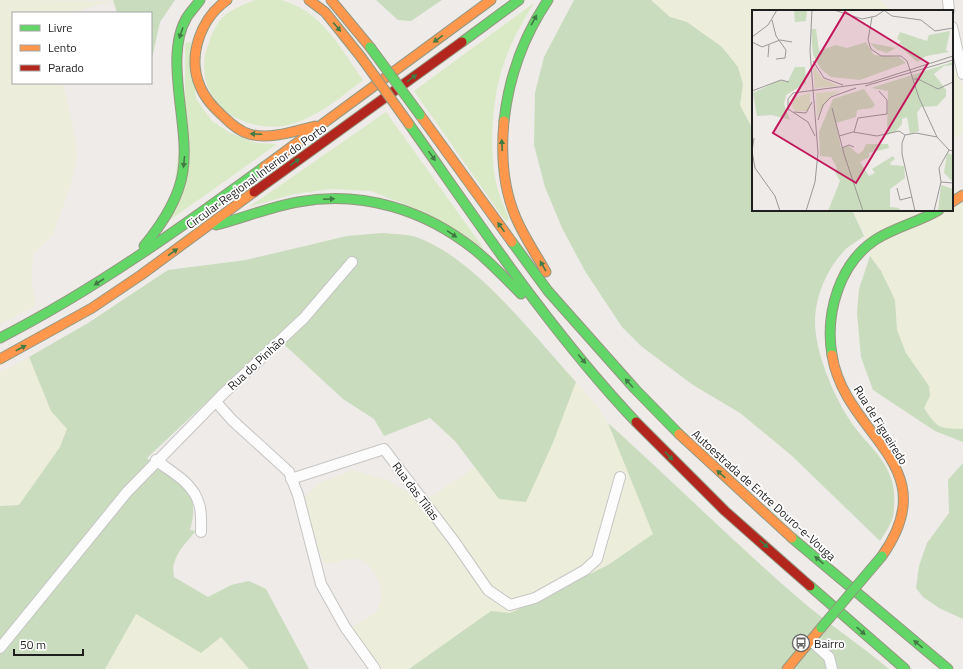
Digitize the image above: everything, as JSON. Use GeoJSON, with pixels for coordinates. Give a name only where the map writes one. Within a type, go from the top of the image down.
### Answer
{"type":"FeatureCollection","features":[{"type":"Feature","properties":{"kind":"main road"},"geometry":{"type":"LineString","coordinates":[[132,261],[155,232],[178,190],[184,170],[186,149],[183,111],[177,70],[179,35],[194,6],[200,0]]}},
{"type":"Feature","properties":{"kind":"main road"},"geometry":{"type":"LineString","coordinates":[[227,0],[215,9],[202,30],[196,52],[196,75],[202,91],[214,109],[232,124],[250,134],[272,135],[322,124]]}},
{"type":"Feature","properties":{"kind":"main road"},"geometry":{"type":"LineString","coordinates":[[309,0],[325,12],[361,57],[556,330]]}},
{"type":"Feature","properties":{"kind":"main road"},"geometry":{"type":"LineString","coordinates":[[331,0],[370,48],[420,115],[548,292],[577,324]]}},
{"type":"Feature","properties":{"kind":"main road","name":"Circular Regional Interior do Porto"},"geometry":{"type":"LineString","coordinates":[[0,338],[40,318],[132,261],[189,222],[491,0]]}},
{"type":"Feature","properties":{"kind":"main road","name":"Circular Regional Interior do Porto"},"geometry":{"type":"LineString","coordinates":[[0,359],[92,308],[141,275],[519,0]]}},
{"type":"Feature","properties":{"kind":"main road"},"geometry":{"type":"LineString","coordinates":[[548,0],[531,25],[515,69],[504,111],[502,135],[503,162],[507,189],[514,211],[523,231],[577,324]]}},
{"type":"Feature","properties":{"kind":"main road"},"geometry":{"type":"LineString","coordinates":[[953,201],[963,195]]}},
{"type":"Feature","properties":{"kind":"main road"},"geometry":{"type":"LineString","coordinates":[[208,227],[283,205],[311,200],[342,198],[371,200],[415,214],[445,229],[475,250],[556,330],[623,408],[678,466],[905,669]]}},
{"type":"Feature","properties":{"kind":"main road","name":"Rua de Figueiredo"},"geometry":{"type":"LineString","coordinates":[[787,669],[894,540],[903,514],[904,488],[895,466],[847,395],[835,368],[831,348],[833,309],[840,284],[851,264],[868,245],[893,231],[912,225],[937,211]]}},
{"type":"Feature","properties":{"kind":"main road","name":"Autoestrada de Entre Douro-e-Vouga"},"geometry":{"type":"LineString","coordinates":[[577,324],[635,389],[695,451],[794,540],[948,669]]}},
{"type":"Feature","properties":{"kind":"street"},"geometry":{"type":"LineString","coordinates":[[948,0],[949,10]]}},
{"type":"Feature","properties":{"kind":"street"},"geometry":{"type":"LineString","coordinates":[[953,31],[963,74]]}},
{"type":"Feature","properties":{"kind":"street","name":"Rua do Pinhão"},"geometry":{"type":"LineString","coordinates":[[0,648],[127,492],[156,460],[304,318],[352,262]]}},
{"type":"Feature","properties":{"kind":"street"},"geometry":{"type":"LineString","coordinates":[[216,402],[232,420],[289,472],[298,495],[321,584],[346,627],[375,669]]}},
{"type":"Feature","properties":{"kind":"street","name":"Rua das Tílias"},"geometry":{"type":"LineString","coordinates":[[291,479],[384,449],[454,541],[488,590],[510,605],[535,598],[585,570],[595,562],[620,477]]}},
{"type":"Feature","properties":{"kind":"street"},"geometry":{"type":"LineString","coordinates":[[156,460],[175,476],[184,480],[194,490],[200,504],[201,532]]}},
{"type":"Feature","properties":{"kind":"street"},"geometry":{"type":"LineString","coordinates":[[811,641],[829,657],[832,669]]}},
{"type":"Feature","properties":{"kind":"green space"},"geometry":{"type":"Polygon","coordinates":[[[0,0],[113,1],[74,12],[12,12],[12,84],[63,84],[76,140],[77,158],[70,187],[53,235],[34,254],[32,284],[36,305],[0,325],[0,0]]]}},
{"type":"Feature","properties":{"kind":"green space"},"geometry":{"type":"Polygon","coordinates":[[[113,0],[175,0],[160,22],[152,58],[152,12],[117,12],[113,0]]]}},
{"type":"Feature","properties":{"kind":"green space"},"geometry":{"type":"Polygon","coordinates":[[[256,0],[281,0],[308,12],[329,32],[363,80],[318,113],[288,125],[269,126],[251,124],[235,117],[222,107],[211,94],[205,79],[204,61],[213,32],[221,19],[239,6],[256,0]]]}},
{"type":"Feature","properties":{"kind":"green space"},"geometry":{"type":"Polygon","coordinates":[[[376,0],[442,0],[411,21],[398,20],[376,0]]]}},
{"type":"Feature","properties":{"kind":"green space"},"geometry":{"type":"Polygon","coordinates":[[[574,0],[651,0],[670,17],[687,22],[722,47],[738,67],[743,84],[740,105],[752,128],[752,211],[852,211],[864,236],[840,255],[824,282],[817,302],[815,322],[816,334],[826,372],[837,398],[854,426],[883,461],[892,482],[894,497],[893,517],[880,541],[791,455],[740,413],[693,385],[641,346],[622,327],[585,271],[562,228],[545,187],[534,145],[535,93],[544,57],[574,0]]]}},
{"type":"Feature","properties":{"kind":"green space"},"geometry":{"type":"Polygon","coordinates":[[[651,0],[881,0],[890,10],[752,10],[752,128],[740,105],[743,84],[738,67],[722,47],[687,22],[670,17],[651,0]]]}},
{"type":"Feature","properties":{"kind":"green space"},"geometry":{"type":"Polygon","coordinates":[[[534,3],[509,49],[499,79],[494,108],[492,139],[494,169],[498,191],[509,219],[506,222],[414,91],[534,3]]]}},
{"type":"Feature","properties":{"kind":"green space"},"geometry":{"type":"Polygon","coordinates":[[[191,42],[196,99],[212,121],[230,133],[257,143],[277,144],[170,220],[185,100],[185,43],[191,42]]]}},
{"type":"Feature","properties":{"kind":"green space"},"geometry":{"type":"Polygon","coordinates":[[[953,66],[963,87],[963,134],[953,139],[953,66]]]}},
{"type":"Feature","properties":{"kind":"green space"},"geometry":{"type":"Polygon","coordinates":[[[386,112],[484,249],[414,208],[371,191],[331,189],[294,194],[249,207],[386,112]]]}},
{"type":"Feature","properties":{"kind":"green space"},"geometry":{"type":"Polygon","coordinates":[[[953,190],[963,203],[963,429],[944,429],[936,426],[924,408],[930,396],[929,386],[906,353],[897,330],[895,300],[881,271],[867,251],[864,232],[853,211],[953,211],[953,190]]]}},
{"type":"Feature","properties":{"kind":"green space"},"geometry":{"type":"Polygon","coordinates":[[[382,233],[416,237],[438,247],[460,262],[502,300],[576,382],[552,445],[526,502],[499,499],[455,441],[430,418],[384,436],[374,419],[343,399],[276,337],[147,458],[184,486],[193,503],[193,515],[190,530],[196,531],[176,558],[173,570],[174,577],[208,597],[231,585],[249,581],[266,589],[309,669],[249,669],[221,637],[201,653],[136,614],[105,669],[0,669],[0,506],[19,505],[60,447],[67,429],[51,411],[29,357],[88,323],[168,270],[246,260],[347,236],[382,233]]]}},
{"type":"Feature","properties":{"kind":"green space"},"geometry":{"type":"Polygon","coordinates":[[[870,256],[881,271],[895,300],[897,330],[906,353],[929,386],[930,396],[924,408],[932,420],[939,426],[963,429],[963,442],[935,431],[873,390],[861,357],[857,313],[859,289],[870,256]]]}},
{"type":"Feature","properties":{"kind":"green space"},"geometry":{"type":"Polygon","coordinates":[[[29,357],[51,411],[67,429],[60,447],[19,505],[0,506],[0,373],[29,357]]]}},
{"type":"Feature","properties":{"kind":"green space"},"geometry":{"type":"Polygon","coordinates":[[[576,382],[597,406],[608,423],[653,534],[608,565],[528,605],[510,613],[491,611],[409,669],[383,669],[349,629],[377,611],[382,596],[379,581],[369,566],[359,559],[348,559],[334,563],[324,563],[314,539],[305,497],[317,484],[352,470],[388,480],[422,502],[476,467],[499,499],[526,502],[552,445],[576,382]]]}},
{"type":"Feature","properties":{"kind":"green space"},"geometry":{"type":"Polygon","coordinates":[[[608,423],[784,586],[889,669],[409,669],[491,611],[510,613],[528,605],[608,565],[653,534],[608,423]]]}},
{"type":"Feature","properties":{"kind":"green space"},"geometry":{"type":"Polygon","coordinates":[[[963,463],[963,619],[939,608],[923,597],[916,588],[919,566],[927,543],[949,513],[948,480],[963,463]]]}},
{"type":"Feature","properties":{"kind":"green space"},"geometry":{"type":"Polygon","coordinates":[[[136,614],[221,637],[249,669],[105,669],[136,614]]]}},
{"type":"Feature","properties":{"kind":"traffic: fast"},"geometry":{"type":"LineString","coordinates":[[144,246],[169,211],[181,181],[184,153],[177,71],[177,51],[180,33],[187,17],[200,0]]}},
{"type":"Feature","properties":{"kind":"traffic: fast"},"geometry":{"type":"LineString","coordinates":[[462,42],[519,0]]}},
{"type":"Feature","properties":{"kind":"traffic: fast"},"geometry":{"type":"LineString","coordinates":[[504,121],[509,88],[518,58],[531,28],[548,0]]}},
{"type":"Feature","properties":{"kind":"traffic: fast"},"geometry":{"type":"LineString","coordinates":[[370,47],[420,115]]}},
{"type":"Feature","properties":{"kind":"traffic: fast"},"geometry":{"type":"LineString","coordinates":[[409,124],[545,315],[574,351],[636,422]]}},
{"type":"Feature","properties":{"kind":"traffic: fast"},"geometry":{"type":"LineString","coordinates":[[0,338],[69,300],[135,258],[264,167]]}},
{"type":"Feature","properties":{"kind":"traffic: fast"},"geometry":{"type":"LineString","coordinates":[[216,225],[288,204],[322,199],[369,201],[392,206],[414,214],[456,236],[481,255],[521,294]]}},
{"type":"Feature","properties":{"kind":"traffic: fast"},"geometry":{"type":"LineString","coordinates":[[832,355],[830,339],[833,307],[837,291],[852,262],[863,250],[883,235],[937,211]]}},
{"type":"Feature","properties":{"kind":"traffic: fast"},"geometry":{"type":"LineString","coordinates":[[512,242],[548,291],[635,389],[679,434]]}},
{"type":"Feature","properties":{"kind":"traffic: fast"},"geometry":{"type":"LineString","coordinates":[[792,538],[948,669]]}},
{"type":"Feature","properties":{"kind":"traffic: fast"},"geometry":{"type":"LineString","coordinates":[[821,628],[882,556]]}},
{"type":"Feature","properties":{"kind":"traffic: fast"},"geometry":{"type":"LineString","coordinates":[[810,586],[905,669]]}},
{"type":"Feature","properties":{"kind":"traffic: slow"},"geometry":{"type":"LineString","coordinates":[[227,0],[210,17],[199,38],[196,50],[196,74],[202,91],[207,99],[232,125],[249,134],[257,136],[274,135],[315,126]]}},
{"type":"Feature","properties":{"kind":"traffic: slow"},"geometry":{"type":"LineString","coordinates":[[309,0],[325,12],[361,57]]}},
{"type":"Feature","properties":{"kind":"traffic: slow"},"geometry":{"type":"LineString","coordinates":[[331,0],[370,47]]}},
{"type":"Feature","properties":{"kind":"traffic: slow"},"geometry":{"type":"LineString","coordinates":[[264,167],[491,0]]}},
{"type":"Feature","properties":{"kind":"traffic: slow"},"geometry":{"type":"LineString","coordinates":[[361,57],[409,124]]}},
{"type":"Feature","properties":{"kind":"traffic: slow"},"geometry":{"type":"LineString","coordinates":[[420,115],[512,242]]}},
{"type":"Feature","properties":{"kind":"traffic: slow"},"geometry":{"type":"LineString","coordinates":[[504,121],[503,157],[508,195],[519,225],[546,272]]}},
{"type":"Feature","properties":{"kind":"traffic: slow"},"geometry":{"type":"LineString","coordinates":[[0,359],[92,308],[141,275],[254,192]]}},
{"type":"Feature","properties":{"kind":"traffic: slow"},"geometry":{"type":"LineString","coordinates":[[953,201],[963,195]]}},
{"type":"Feature","properties":{"kind":"traffic: slow"},"geometry":{"type":"LineString","coordinates":[[832,355],[841,383],[854,408],[886,452],[898,474],[903,497],[899,524],[882,556]]}},
{"type":"Feature","properties":{"kind":"traffic: slow"},"geometry":{"type":"LineString","coordinates":[[679,434],[792,538]]}},
{"type":"Feature","properties":{"kind":"traffic: slow"},"geometry":{"type":"LineString","coordinates":[[787,669],[821,628]]}},
{"type":"Feature","properties":{"kind":"traffic: jam"},"geometry":{"type":"LineString","coordinates":[[254,192],[462,42]]}},
{"type":"Feature","properties":{"kind":"traffic: jam"},"geometry":{"type":"LineString","coordinates":[[636,422],[725,511],[810,586]]}},
{"type":"Feature","properties":{"kind":"place","name":"Bairro"},"geometry":{"type":"Point","coordinates":[801,643]}}]}
